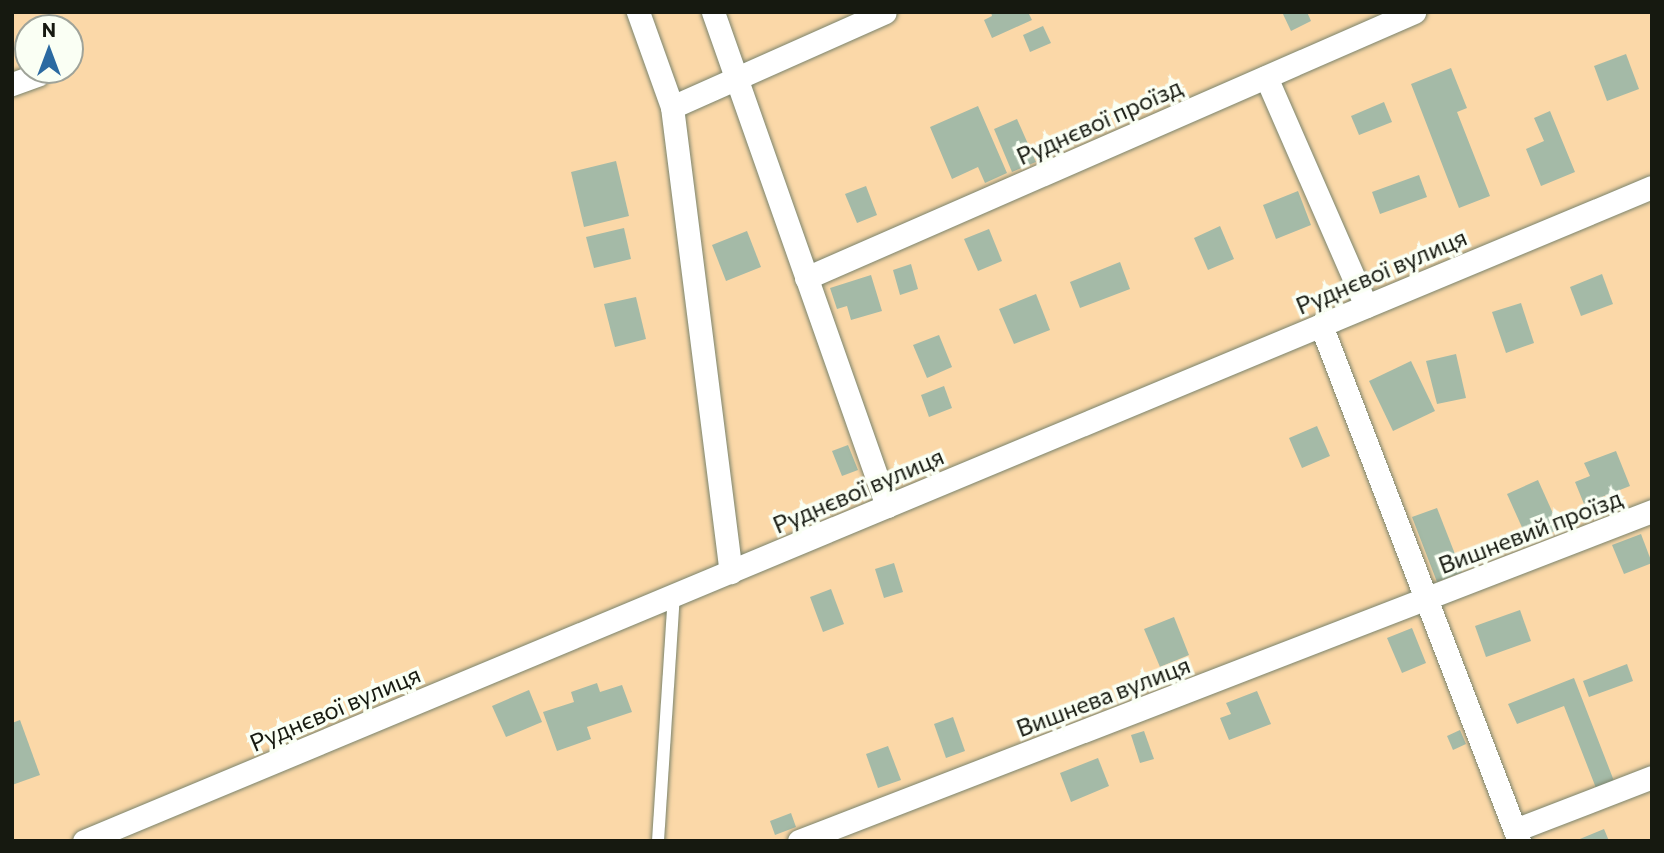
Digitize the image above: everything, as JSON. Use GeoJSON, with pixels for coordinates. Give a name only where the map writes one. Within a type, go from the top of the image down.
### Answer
{"type":"FeatureCollection","features":[{"type":"Feature","properties":{"kind":"street"},"geometry":{"type":"LineString","coordinates":[[638,12],[672,107],[731,572]]}},
{"type":"Feature","properties":{"kind":"street"},"geometry":{"type":"LineString","coordinates":[[713,12],[887,506]]}},
{"type":"Feature","properties":{"kind":"street"},"geometry":{"type":"LineString","coordinates":[[672,107],[885,12]]}},
{"type":"Feature","properties":{"kind":"street","name":"Руднєвої проїзд"},"geometry":{"type":"LineString","coordinates":[[806,278],[1414,12]]}},
{"type":"Feature","properties":{"kind":"street"},"geometry":{"type":"LineString","coordinates":[[1266,77],[1366,306]]}},
{"type":"Feature","properties":{"kind":"street","name":"Руднєвої вулиця"},"geometry":{"type":"LineString","coordinates":[[84,841],[1652,187]]}},
{"type":"Feature","properties":{"kind":"street"},"geometry":{"type":"LineString","coordinates":[[1321,325],[1517,836],[1652,777]]}},
{"type":"Feature","properties":{"kind":"street","name":"Вишневий проїзд"},"geometry":{"type":"LineString","coordinates":[[1426,600],[1652,511]]}},
{"type":"Feature","properties":{"kind":"street","name":"Вишнева вулиця"},"geometry":{"type":"LineString","coordinates":[[799,841],[1426,600]]}},
{"type":"Feature","properties":{"kind":"lane"},"geometry":{"type":"LineString","coordinates":[[658,841],[674,595]]}},
{"type":"Feature","properties":{"kind":"shaded area"},"geometry":{"type":"Polygon","coordinates":[[[12,12],[1652,12],[1652,841],[12,841],[12,12]]]}},
{"type":"Feature","properties":{"kind":"building"},"geometry":{"type":"Polygon","coordinates":[[[991,12],[1028,12],[1032,20],[992,38],[984,20],[992,16],[991,12]]]}},
{"type":"Feature","properties":{"kind":"building"},"geometry":{"type":"Polygon","coordinates":[[[1282,12],[1307,12],[1311,21],[1291,31],[1282,12]]]}},
{"type":"Feature","properties":{"kind":"building"},"geometry":{"type":"Polygon","coordinates":[[[1043,26],[1051,43],[1030,52],[1023,35],[1043,26]]]}},
{"type":"Feature","properties":{"kind":"building"},"geometry":{"type":"Polygon","coordinates":[[[1626,54],[1639,89],[1607,101],[1594,66],[1626,54]]]}},
{"type":"Feature","properties":{"kind":"building"},"geometry":{"type":"Polygon","coordinates":[[[1451,68],[1467,108],[1457,112],[1490,196],[1459,208],[1411,84],[1451,68]]]}},
{"type":"Feature","properties":{"kind":"building"},"geometry":{"type":"Polygon","coordinates":[[[1384,102],[1392,122],[1359,135],[1351,116],[1384,102]]]}},
{"type":"Feature","properties":{"kind":"building"},"geometry":{"type":"Polygon","coordinates":[[[978,106],[1007,173],[985,183],[978,167],[952,179],[930,127],[978,106]]]}},
{"type":"Feature","properties":{"kind":"building"},"geometry":{"type":"Polygon","coordinates":[[[1550,111],[1575,172],[1541,186],[1526,149],[1544,141],[1534,118],[1550,111]]]}},
{"type":"Feature","properties":{"kind":"building"},"geometry":{"type":"Polygon","coordinates":[[[1017,119],[1036,162],[1012,172],[994,129],[1017,119]]]}},
{"type":"Feature","properties":{"kind":"building"},"geometry":{"type":"Polygon","coordinates":[[[616,161],[629,216],[584,227],[571,172],[616,161]]]}},
{"type":"Feature","properties":{"kind":"building"},"geometry":{"type":"Polygon","coordinates":[[[1419,175],[1427,197],[1380,214],[1372,192],[1419,175]]]}},
{"type":"Feature","properties":{"kind":"building"},"geometry":{"type":"Polygon","coordinates":[[[866,186],[877,215],[857,223],[845,194],[866,186]]]}},
{"type":"Feature","properties":{"kind":"building"},"geometry":{"type":"Polygon","coordinates":[[[1298,191],[1311,225],[1276,239],[1263,205],[1298,191]]]}},
{"type":"Feature","properties":{"kind":"building"},"geometry":{"type":"Polygon","coordinates":[[[1220,226],[1234,259],[1208,270],[1194,238],[1220,226]]]}},
{"type":"Feature","properties":{"kind":"building"},"geometry":{"type":"Polygon","coordinates":[[[624,228],[631,259],[594,268],[586,237],[624,228]]]}},
{"type":"Feature","properties":{"kind":"building"},"geometry":{"type":"Polygon","coordinates":[[[989,229],[1002,261],[978,271],[964,239],[989,229]]]}},
{"type":"Feature","properties":{"kind":"building"},"geometry":{"type":"Polygon","coordinates":[[[747,231],[761,267],[726,281],[712,245],[747,231]]]}},
{"type":"Feature","properties":{"kind":"building"},"geometry":{"type":"Polygon","coordinates":[[[1120,262],[1130,289],[1080,308],[1070,282],[1120,262]]]}},
{"type":"Feature","properties":{"kind":"building"},"geometry":{"type":"Polygon","coordinates":[[[911,264],[918,289],[900,295],[893,270],[911,264]]]}},
{"type":"Feature","properties":{"kind":"building"},"geometry":{"type":"Polygon","coordinates":[[[1602,274],[1613,304],[1581,316],[1570,287],[1602,274]]]}},
{"type":"Feature","properties":{"kind":"building"},"geometry":{"type":"Polygon","coordinates":[[[871,275],[882,311],[851,320],[847,306],[837,309],[830,288],[871,275]]]}},
{"type":"Feature","properties":{"kind":"building"},"geometry":{"type":"Polygon","coordinates":[[[1036,294],[1050,330],[1014,344],[999,309],[1036,294]]]}},
{"type":"Feature","properties":{"kind":"building"},"geometry":{"type":"Polygon","coordinates":[[[636,297],[646,339],[615,347],[604,304],[636,297]]]}},
{"type":"Feature","properties":{"kind":"building"},"geometry":{"type":"Polygon","coordinates":[[[1521,303],[1534,343],[1506,353],[1492,312],[1521,303]]]}},
{"type":"Feature","properties":{"kind":"building"},"geometry":{"type":"Polygon","coordinates":[[[939,335],[952,367],[927,378],[913,345],[939,335]]]}},
{"type":"Feature","properties":{"kind":"building"},"geometry":{"type":"Polygon","coordinates":[[[1456,354],[1466,398],[1437,404],[1426,361],[1456,354]]]}},
{"type":"Feature","properties":{"kind":"building"},"geometry":{"type":"Polygon","coordinates":[[[1411,361],[1435,411],[1393,431],[1369,381],[1411,361]]]}},
{"type":"Feature","properties":{"kind":"building"},"geometry":{"type":"Polygon","coordinates":[[[944,386],[952,408],[929,417],[921,395],[944,386]]]}},
{"type":"Feature","properties":{"kind":"building"},"geometry":{"type":"Polygon","coordinates":[[[1317,426],[1330,456],[1302,468],[1289,438],[1317,426]]]}},
{"type":"Feature","properties":{"kind":"building"},"geometry":{"type":"Polygon","coordinates":[[[848,445],[858,470],[842,476],[832,451],[848,445]]]}},
{"type":"Feature","properties":{"kind":"building"},"geometry":{"type":"Polygon","coordinates":[[[1616,451],[1630,486],[1584,504],[1575,482],[1590,476],[1584,463],[1616,451]]]}},
{"type":"Feature","properties":{"kind":"building"},"geometry":{"type":"Polygon","coordinates":[[[1538,480],[1560,529],[1529,543],[1507,494],[1538,480]]]}},
{"type":"Feature","properties":{"kind":"building"},"geometry":{"type":"Polygon","coordinates":[[[1437,508],[1462,572],[1437,582],[1412,517],[1437,508]]]}},
{"type":"Feature","properties":{"kind":"building"},"geometry":{"type":"Polygon","coordinates":[[[1641,534],[1652,563],[1624,574],[1612,545],[1641,534]]]}},
{"type":"Feature","properties":{"kind":"building"},"geometry":{"type":"Polygon","coordinates":[[[894,563],[903,592],[884,598],[875,569],[894,563]]]}},
{"type":"Feature","properties":{"kind":"building"},"geometry":{"type":"Polygon","coordinates":[[[831,589],[844,624],[823,632],[810,597],[831,589]]]}},
{"type":"Feature","properties":{"kind":"building"},"geometry":{"type":"Polygon","coordinates":[[[1520,610],[1531,641],[1486,657],[1475,626],[1520,610]]]}},
{"type":"Feature","properties":{"kind":"building"},"geometry":{"type":"Polygon","coordinates":[[[1174,617],[1189,655],[1160,667],[1144,629],[1174,617]]]}},
{"type":"Feature","properties":{"kind":"building"},"geometry":{"type":"Polygon","coordinates":[[[1412,628],[1426,663],[1402,673],[1387,638],[1412,628]]]}},
{"type":"Feature","properties":{"kind":"building"},"geometry":{"type":"Polygon","coordinates":[[[1627,664],[1633,681],[1589,697],[1583,681],[1627,664]]]}},
{"type":"Feature","properties":{"kind":"building"},"geometry":{"type":"Polygon","coordinates":[[[1574,678],[1614,781],[1596,788],[1564,706],[1517,724],[1508,704],[1574,678]]]}},
{"type":"Feature","properties":{"kind":"building"},"geometry":{"type":"Polygon","coordinates":[[[597,683],[600,692],[622,685],[632,712],[587,727],[591,739],[557,751],[543,712],[574,702],[571,692],[597,683]]]}},
{"type":"Feature","properties":{"kind":"building"},"geometry":{"type":"Polygon","coordinates":[[[529,690],[542,722],[506,737],[492,706],[529,690]]]}},
{"type":"Feature","properties":{"kind":"building"},"geometry":{"type":"Polygon","coordinates":[[[1257,691],[1271,724],[1229,740],[1220,718],[1231,714],[1226,703],[1257,691]]]}},
{"type":"Feature","properties":{"kind":"building"},"geometry":{"type":"Polygon","coordinates":[[[953,717],[965,751],[946,758],[934,724],[953,717]]]}},
{"type":"Feature","properties":{"kind":"building"},"geometry":{"type":"Polygon","coordinates":[[[20,720],[40,775],[12,785],[12,723],[20,720]]]}},
{"type":"Feature","properties":{"kind":"building"},"geometry":{"type":"Polygon","coordinates":[[[1460,730],[1466,744],[1453,750],[1447,736],[1460,730]]]}},
{"type":"Feature","properties":{"kind":"building"},"geometry":{"type":"Polygon","coordinates":[[[1144,731],[1154,759],[1140,763],[1131,735],[1144,731]]]}},
{"type":"Feature","properties":{"kind":"building"},"geometry":{"type":"Polygon","coordinates":[[[888,746],[901,780],[878,788],[866,754],[888,746]]]}},
{"type":"Feature","properties":{"kind":"building"},"geometry":{"type":"Polygon","coordinates":[[[1098,758],[1109,786],[1071,802],[1060,773],[1098,758]]]}},
{"type":"Feature","properties":{"kind":"building"},"geometry":{"type":"Polygon","coordinates":[[[791,813],[796,827],[775,835],[770,821],[791,813]]]}},
{"type":"Feature","properties":{"kind":"building"},"geometry":{"type":"Polygon","coordinates":[[[1604,829],[1609,841],[1575,841],[1604,829]]]}}]}
